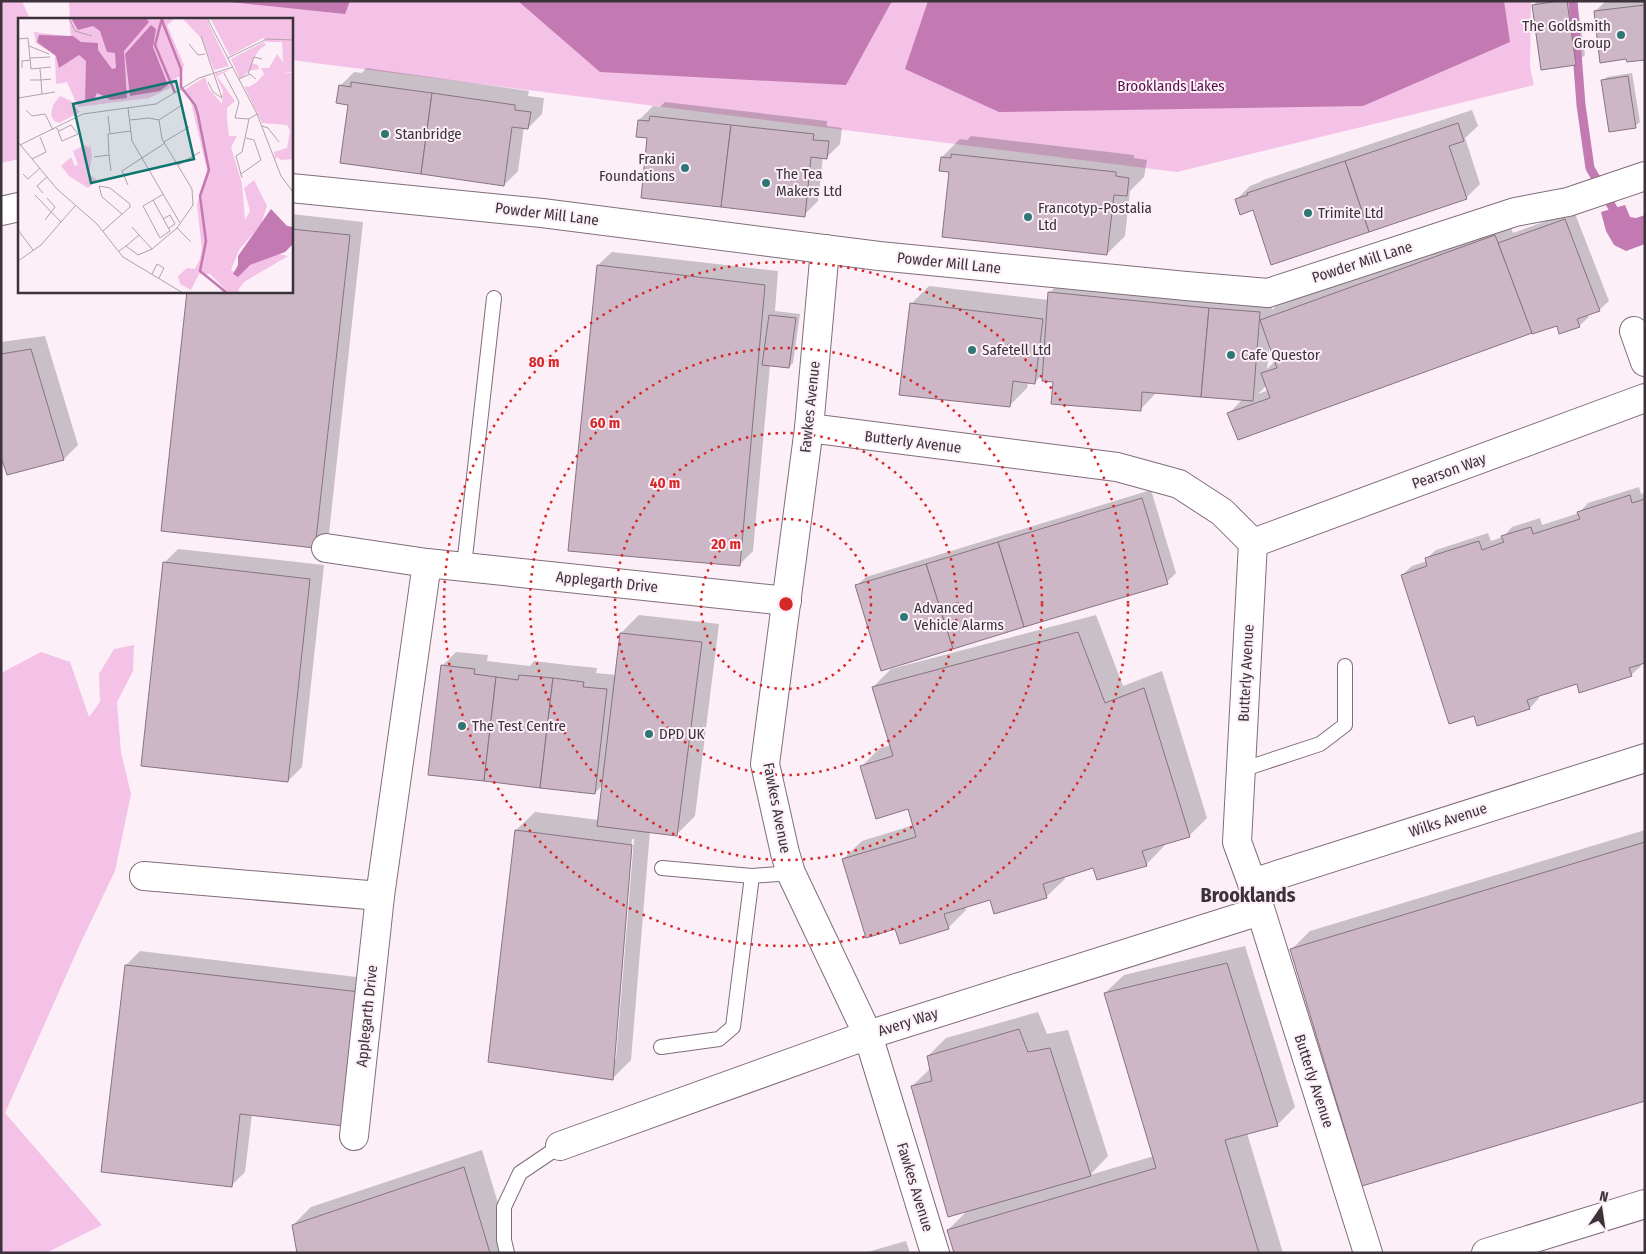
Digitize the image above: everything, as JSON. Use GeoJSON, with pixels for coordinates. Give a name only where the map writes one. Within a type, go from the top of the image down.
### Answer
{"type":"FeatureCollection","features":[{"type":"Feature","properties":{"kind":"street","name":"Powder Mill Lane"},"geometry":{"type":"LineString","coordinates":[[292,188],[542,213],[889,257],[1195,287],[1268,292],[1515,212],[1568,202],[1645,176]]}},
{"type":"Feature","properties":{"kind":"street"},"geometry":{"type":"LineString","coordinates":[[1,212],[18,207]]}},
{"type":"Feature","properties":{"kind":"street","name":"Fawkes Avenue"},"geometry":{"type":"LineString","coordinates":[[826,249],[809,428],[765,764],[791,873],[868,1035],[935,1253]]}},
{"type":"Feature","properties":{"kind":"street"},"geometry":{"type":"LineString","coordinates":[[1634,330],[1645,362]]}},
{"type":"Feature","properties":{"kind":"street","name":"Pearson Way"},"geometry":{"type":"LineString","coordinates":[[1253,543],[1645,398]]}},
{"type":"Feature","properties":{"kind":"street","name":"Butterly Avenue"},"geometry":{"type":"LineString","coordinates":[[809,428],[1126,470],[1180,484],[1222,512],[1253,543],[1237,842],[1252,883],[1368,1253]]}},
{"type":"Feature","properties":{"kind":"street","name":"Applegarth Drive"},"geometry":{"type":"LineString","coordinates":[[326,548],[427,563],[787,601]]}},
{"type":"Feature","properties":{"kind":"street","name":"Applegarth Drive"},"geometry":{"type":"LineString","coordinates":[[354,1136],[380,896],[427,563]]}},
{"type":"Feature","properties":{"kind":"street","name":"Wilks Avenue"},"geometry":{"type":"LineString","coordinates":[[1252,883],[1645,758]]}},
{"type":"Feature","properties":{"kind":"street"},"geometry":{"type":"LineString","coordinates":[[144,876],[380,896]]}},
{"type":"Feature","properties":{"kind":"street","name":"Avery Way"},"geometry":{"type":"LineString","coordinates":[[560,1146],[868,1035],[1260,911]]}},
{"type":"Feature","properties":{"kind":"street"},"geometry":{"type":"LineString","coordinates":[[1486,1253],[1645,1204]]}},
{"type":"Feature","properties":{"kind":"lane"},"geometry":{"type":"LineString","coordinates":[[464,566],[494,298]]}},
{"type":"Feature","properties":{"kind":"lane"},"geometry":{"type":"LineString","coordinates":[[1240,770],[1320,744],[1345,724],[1345,666]]}},
{"type":"Feature","properties":{"kind":"lane"},"geometry":{"type":"LineString","coordinates":[[662,868],[752,876],[791,873]]}},
{"type":"Feature","properties":{"kind":"lane"},"geometry":{"type":"LineString","coordinates":[[661,1047],[719,1039],[734,1027],[752,876]]}},
{"type":"Feature","properties":{"kind":"lane"},"geometry":{"type":"LineString","coordinates":[[507,1253],[504,1240],[504,1207],[520,1173],[560,1146]]}},
{"type":"Feature","properties":{"kind":"green space"},"geometry":{"type":"Polygon","coordinates":[[[1,1],[22,1],[30,18],[18,18],[18,159],[1,163],[1,1]]]}},
{"type":"Feature","properties":{"kind":"green space","name":"Brooklands Lakes"},"geometry":{"type":"Polygon","coordinates":[[[69,1],[1531,1],[1530,67],[1534,85],[1177,172],[292,60],[292,18],[70,18],[69,1]]]}},
{"type":"Feature","properties":{"kind":"green space"},"geometry":{"type":"Polygon","coordinates":[[[134,645],[133,671],[117,702],[121,752],[131,794],[115,871],[81,942],[5,1113],[102,1225],[46,1253],[1,1253],[1,673],[41,652],[70,662],[89,717],[100,702],[99,674],[114,649],[134,645]]]}},
{"type":"Feature","properties":{"kind":"shaded area"},"geometry":{"type":"Polygon","coordinates":[[[221,1],[350,1],[345,14],[221,1]]]}},
{"type":"Feature","properties":{"kind":"shaded area"},"geometry":{"type":"Polygon","coordinates":[[[518,1],[892,1],[846,85],[600,72],[518,1]]]}},
{"type":"Feature","properties":{"kind":"shaded area"},"geometry":{"type":"Polygon","coordinates":[[[928,1],[1504,1],[1510,42],[1363,106],[999,112],[905,69],[928,1]]]}},
{"type":"Feature","properties":{"kind":"shaded area"},"geometry":{"type":"Polygon","coordinates":[[[1625,205],[1630,217],[1636,218],[1645,215],[1645,244],[1626,251],[1614,245],[1606,231],[1601,212],[1625,205]]]}},
{"type":"Feature","properties":{"kind":"building"},"geometry":{"type":"Polygon","coordinates":[[[1567,1],[1576,65],[1541,70],[1532,5],[1567,1]]]}},
{"type":"Feature","properties":{"kind":"building","name":"The Goldsmith Group"},"geometry":{"type":"Polygon","coordinates":[[[1645,5],[1645,60],[1627,62],[1626,59],[1600,63],[1594,11],[1645,5]]]}},
{"type":"Feature","properties":{"kind":"building"},"geometry":{"type":"Polygon","coordinates":[[[1628,76],[1636,128],[1609,132],[1601,80],[1628,76]]]}},
{"type":"Feature","properties":{"kind":"building","name":"Stanbridge"},"geometry":{"type":"Polygon","coordinates":[[[351,82],[432,93],[421,174],[340,163],[348,105],[336,103],[339,85],[351,87],[351,82]]]}},
{"type":"Feature","properties":{"kind":"building"},"geometry":{"type":"Polygon","coordinates":[[[432,93],[515,105],[515,110],[531,112],[528,129],[512,127],[504,186],[421,174],[432,93]]]}},
{"type":"Feature","properties":{"kind":"building","name":"Franki Foundations"},"geometry":{"type":"Polygon","coordinates":[[[650,116],[731,125],[721,207],[641,198],[647,138],[636,137],[638,120],[649,121],[650,116]]]}},
{"type":"Feature","properties":{"kind":"building"},"geometry":{"type":"Polygon","coordinates":[[[1458,123],[1464,141],[1449,146],[1467,199],[1369,232],[1345,161],[1458,123]]]}},
{"type":"Feature","properties":{"kind":"building","name":"The Tea Makers Ltd"},"geometry":{"type":"Polygon","coordinates":[[[731,125],[814,134],[813,140],[829,141],[827,159],[811,157],[805,217],[721,207],[731,125]]]}},
{"type":"Feature","properties":{"kind":"building","name":"Francotyp-Postalia Ltd"},"geometry":{"type":"Polygon","coordinates":[[[951,154],[1116,172],[1116,176],[1129,178],[1127,196],[1114,195],[1107,255],[942,237],[949,172],[939,171],[941,157],[951,158],[951,154]]]}},
{"type":"Feature","properties":{"kind":"building","name":"Trimite Ltd"},"geometry":{"type":"Polygon","coordinates":[[[1345,161],[1369,232],[1271,265],[1253,210],[1240,215],[1235,199],[1248,195],[1247,193],[1345,161]]]}},
{"type":"Feature","properties":{"kind":"building"},"geometry":{"type":"Polygon","coordinates":[[[1565,219],[1600,311],[1577,319],[1580,327],[1559,334],[1557,326],[1532,334],[1498,243],[1565,219]]]}},
{"type":"Feature","properties":{"kind":"building"},"geometry":{"type":"Polygon","coordinates":[[[292,229],[350,235],[315,548],[161,531],[187,292],[292,292],[292,229]]]}},
{"type":"Feature","properties":{"kind":"building"},"geometry":{"type":"Polygon","coordinates":[[[1495,235],[1532,333],[1238,440],[1227,413],[1270,398],[1261,373],[1277,368],[1260,320],[1495,235]]]}},
{"type":"Feature","properties":{"kind":"building"},"geometry":{"type":"Polygon","coordinates":[[[597,265],[765,285],[740,566],[568,551],[597,265]]]}},
{"type":"Feature","properties":{"kind":"building"},"geometry":{"type":"Polygon","coordinates":[[[1048,292],[1209,308],[1201,397],[1142,392],[1141,411],[1051,404],[1053,382],[1042,381],[1048,292]]]}},
{"type":"Feature","properties":{"kind":"building","name":"Safetell Ltd"},"geometry":{"type":"Polygon","coordinates":[[[910,303],[1043,319],[1035,384],[1013,381],[1010,407],[899,395],[910,303]]]}},
{"type":"Feature","properties":{"kind":"building","name":"Cafe Questor"},"geometry":{"type":"Polygon","coordinates":[[[1209,308],[1260,312],[1253,401],[1201,397],[1209,308]]]}},
{"type":"Feature","properties":{"kind":"building"},"geometry":{"type":"Polygon","coordinates":[[[769,315],[796,318],[789,368],[762,365],[769,315]]]}},
{"type":"Feature","properties":{"kind":"building"},"geometry":{"type":"Polygon","coordinates":[[[31,349],[64,460],[7,475],[1,457],[1,354],[31,349]]]}},
{"type":"Feature","properties":{"kind":"building"},"geometry":{"type":"Polygon","coordinates":[[[1630,495],[1632,503],[1645,499],[1645,663],[1629,668],[1632,676],[1579,693],[1577,684],[1527,700],[1530,709],[1477,726],[1474,716],[1449,724],[1401,575],[1427,566],[1425,558],[1479,541],[1482,550],[1504,542],[1501,536],[1531,527],[1533,534],[1580,519],[1577,512],[1630,495]]]}},
{"type":"Feature","properties":{"kind":"building"},"geometry":{"type":"Polygon","coordinates":[[[1142,498],[1168,584],[1024,627],[998,542],[1142,498]]]}},
{"type":"Feature","properties":{"kind":"building"},"geometry":{"type":"Polygon","coordinates":[[[998,542],[1024,627],[953,649],[926,564],[998,542]]]}},
{"type":"Feature","properties":{"kind":"building"},"geometry":{"type":"Polygon","coordinates":[[[163,562],[310,579],[288,782],[141,766],[163,562]]]}},
{"type":"Feature","properties":{"kind":"building","name":"Advanced Vehicle Alarms"},"geometry":{"type":"Polygon","coordinates":[[[926,564],[953,649],[881,671],[855,585],[926,564]]]}},
{"type":"Feature","properties":{"kind":"building"},"geometry":{"type":"Polygon","coordinates":[[[1078,632],[1105,703],[1144,688],[1190,837],[1142,851],[1147,866],[1097,880],[1093,868],[1043,884],[1047,898],[994,914],[990,900],[944,914],[949,929],[900,944],[895,929],[866,938],[842,859],[916,837],[908,809],[876,819],[860,766],[893,756],[872,687],[1078,632]]]}},
{"type":"Feature","properties":{"kind":"building","name":"DPD UK"},"geometry":{"type":"Polygon","coordinates":[[[620,633],[702,642],[677,836],[597,826],[620,633]]]}},
{"type":"Feature","properties":{"kind":"building","name":"The Test Centre"},"geometry":{"type":"Polygon","coordinates":[[[441,665],[475,669],[474,674],[496,677],[484,781],[428,775],[441,665]]]}},
{"type":"Feature","properties":{"kind":"building"},"geometry":{"type":"Polygon","coordinates":[[[519,675],[553,678],[540,788],[484,781],[496,677],[518,680],[519,675]]]}},
{"type":"Feature","properties":{"kind":"building"},"geometry":{"type":"Polygon","coordinates":[[[553,678],[584,682],[583,687],[607,689],[595,794],[540,788],[553,678]]]}},
{"type":"Feature","properties":{"kind":"building"},"geometry":{"type":"Polygon","coordinates":[[[515,830],[632,845],[613,1080],[488,1062],[515,830]]]}},
{"type":"Feature","properties":{"kind":"building"},"geometry":{"type":"Polygon","coordinates":[[[1645,842],[1645,1101],[1362,1186],[1290,949],[1645,842]]]}},
{"type":"Feature","properties":{"kind":"building"},"geometry":{"type":"Polygon","coordinates":[[[1227,963],[1278,1126],[1225,1140],[1259,1253],[954,1253],[947,1230],[1156,1168],[1104,993],[1227,963]]]}},
{"type":"Feature","properties":{"kind":"building"},"geometry":{"type":"Polygon","coordinates":[[[125,965],[360,992],[344,1126],[240,1114],[232,1187],[101,1172],[125,965]]]}},
{"type":"Feature","properties":{"kind":"building"},"geometry":{"type":"Polygon","coordinates":[[[1019,1029],[1028,1052],[1050,1048],[1091,1176],[948,1217],[911,1086],[932,1081],[927,1056],[1019,1029]]]}},
{"type":"Feature","properties":{"kind":"building"},"geometry":{"type":"Polygon","coordinates":[[[464,1167],[490,1253],[297,1253],[292,1225],[464,1167]]]}},
{"type":"Feature","properties":{"kind":"waterway"},"geometry":{"type":"LineString","coordinates":[[1573,1],[1581,105],[1590,168],[1619,219]]}},
{"type":"Feature","properties":{"kind":"place","name":"The Goldsmith Group"},"geometry":{"type":"Point","coordinates":[1621,35]}},
{"type":"Feature","properties":{"kind":"place","name":"Stanbridge"},"geometry":{"type":"Point","coordinates":[385,134]}},
{"type":"Feature","properties":{"kind":"place","name":"Franki Foundations"},"geometry":{"type":"Point","coordinates":[685,168]}},
{"type":"Feature","properties":{"kind":"place","name":"The Tea Makers Ltd"},"geometry":{"type":"Point","coordinates":[766,183]}},
{"type":"Feature","properties":{"kind":"place","name":"Trimite Ltd"},"geometry":{"type":"Point","coordinates":[1308,213]}},
{"type":"Feature","properties":{"kind":"place","name":"Francotyp-Postalia Ltd"},"geometry":{"type":"Point","coordinates":[1028,217]}},
{"type":"Feature","properties":{"kind":"place","name":"Safetell Ltd"},"geometry":{"type":"Point","coordinates":[972,350]}},
{"type":"Feature","properties":{"kind":"place","name":"Cafe Questor"},"geometry":{"type":"Point","coordinates":[1231,355]}},
{"type":"Feature","properties":{"kind":"place","name":"Advanced Vehicle Alarms"},"geometry":{"type":"Point","coordinates":[904,617]}},
{"type":"Feature","properties":{"kind":"place","name":"The Test Centre"},"geometry":{"type":"Point","coordinates":[462,726]}},
{"type":"Feature","properties":{"kind":"place","name":"DPD UK"},"geometry":{"type":"Point","coordinates":[649,734]}},
{"type":"Feature","properties":{"kind":"district","name":"Brooklands"},"geometry":{"type":"Point","coordinates":[1248,895]}}]}
